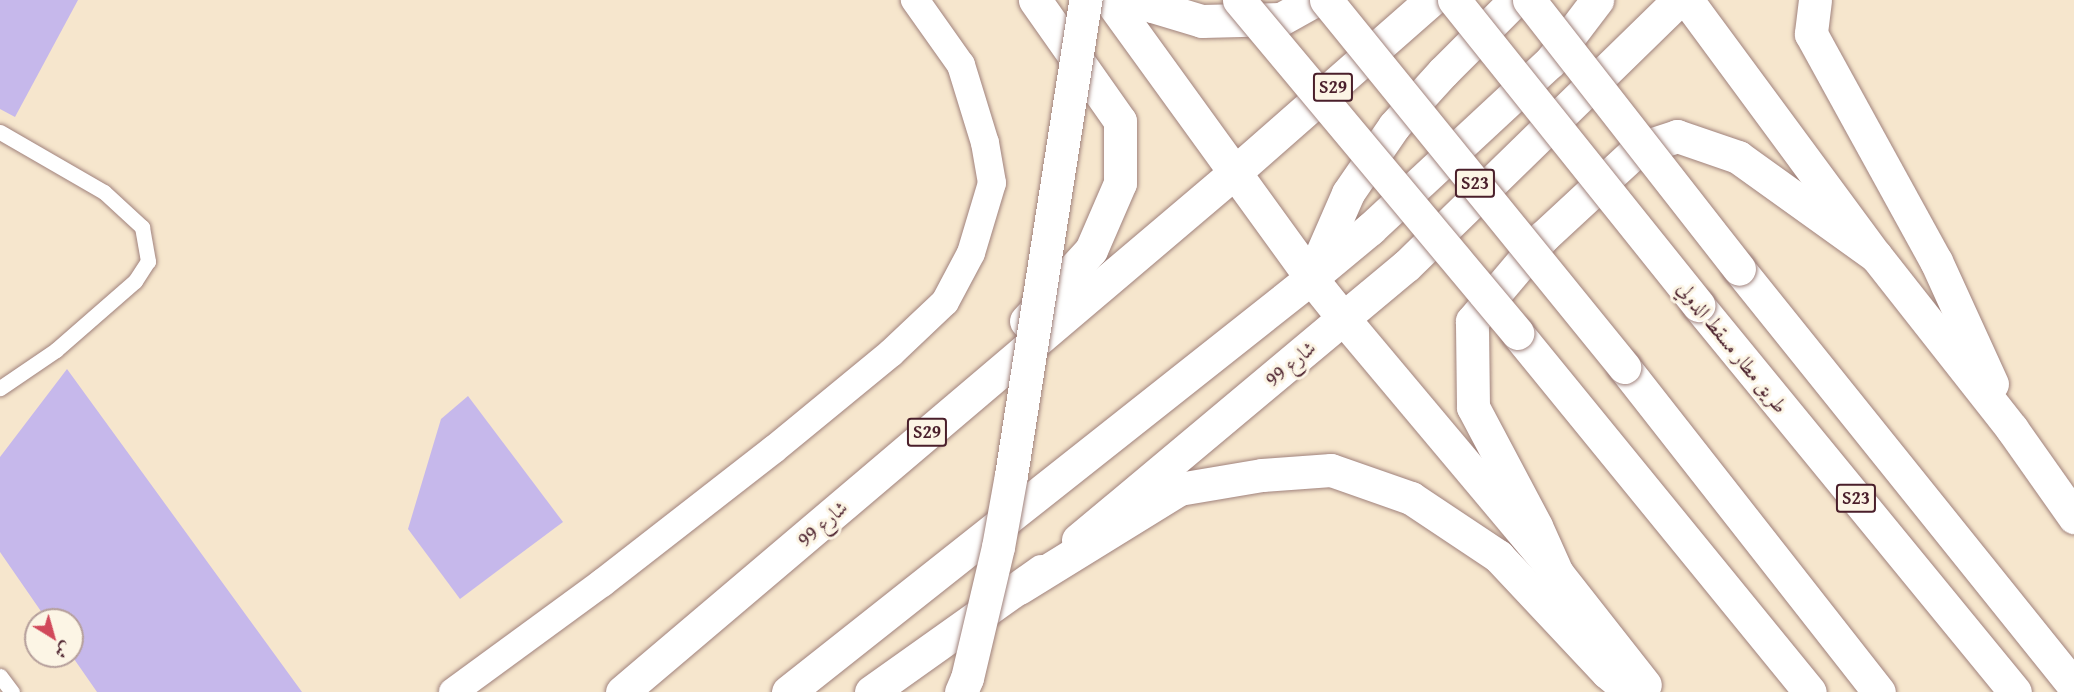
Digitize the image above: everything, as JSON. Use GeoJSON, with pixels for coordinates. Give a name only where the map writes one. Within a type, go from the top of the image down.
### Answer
{"type":"FeatureCollection","features":[{"type":"Feature","properties":{"kind":"main road"},"geometry":{"type":"LineString","coordinates":[[906,450],[1091,250],[1120,183],[1120,121],[1035,0]]}},
{"type":"Feature","properties":{"kind":"main road"},"geometry":{"type":"LineString","coordinates":[[962,692],[1000,537],[1085,0]]}},
{"type":"Feature","properties":{"kind":"main road"},"geometry":{"type":"LineString","coordinates":[[1110,0],[1311,278],[1557,573],[1651,692]]}},
{"type":"Feature","properties":{"kind":"main road"},"geometry":{"type":"LineString","coordinates":[[1145,0],[1152,6],[1202,21],[1281,19],[1315,0]]}},
{"type":"Feature","properties":{"kind":"main road"},"geometry":{"type":"LineString","coordinates":[[1239,0],[1517,333],[1804,686]]}},
{"type":"Feature","properties":{"kind":"main road","name":"S23"},"geometry":{"type":"LineString","coordinates":[[1326,0],[1624,367],[1880,692]]}},
{"type":"Feature","properties":{"kind":"main road","name":"99 شارع"},"geometry":{"type":"LineString","coordinates":[[622,692],[1234,173],[1431,0]]}},
{"type":"Feature","properties":{"kind":"main road","name":"طريق مطار مسقط الدولي"},"geometry":{"type":"LineString","coordinates":[[1454,0],[2014,692]]}},
{"type":"Feature","properties":{"kind":"main road"},"geometry":{"type":"LineString","coordinates":[[1311,278],[1348,193],[1394,126],[1443,72],[1515,0]]}},
{"type":"Feature","properties":{"kind":"main road"},"geometry":{"type":"LineString","coordinates":[[1529,0],[1739,269],[2074,686]]}},
{"type":"Feature","properties":{"kind":"main road"},"geometry":{"type":"LineString","coordinates":[[788,692],[1370,229],[1550,62],[1597,0]]}},
{"type":"Feature","properties":{"kind":"main road","name":"99 شارع"},"geometry":{"type":"LineString","coordinates":[[871,692],[1020,588],[1407,266],[1679,0]]}},
{"type":"Feature","properties":{"kind":"main road"},"geometry":{"type":"LineString","coordinates":[[1687,0],[1876,256],[2012,429],[2074,517]]}},
{"type":"Feature","properties":{"kind":"main road"},"geometry":{"type":"LineString","coordinates":[[1815,0],[1811,34],[1936,261],[2012,429]]}},
{"type":"Feature","properties":{"kind":"main road"},"geometry":{"type":"LineString","coordinates":[[1557,573],[1536,526],[1473,407],[1472,321],[1543,237],[1638,149],[1677,136],[1738,157],[1876,256]]}},
{"type":"Feature","properties":{"kind":"main road"},"geometry":{"type":"LineString","coordinates":[[1020,588],[1179,489],[1262,475],[1331,470],[1411,498],[1498,556],[1607,672],[1631,692]]}},
{"type":"Feature","properties":{"kind":"street"},"geometry":{"type":"LineString","coordinates":[[453,692],[602,583],[772,450],[891,353],[945,302],[971,253],[992,183],[985,143],[961,64],[915,0]]}},
{"type":"Feature","properties":{"kind":"lane"},"geometry":{"type":"LineString","coordinates":[[0,132],[104,192],[142,227],[148,261],[135,281],[56,350],[0,388]]}},
{"type":"Feature","properties":{"kind":"lane"},"geometry":{"type":"LineString","coordinates":[[0,676],[12,692]]}},
{"type":"Feature","properties":{"kind":"building"},"geometry":{"type":"Polygon","coordinates":[[[0,0],[78,0],[15,117],[0,109],[0,0]]]}},
{"type":"Feature","properties":{"kind":"building"},"geometry":{"type":"Polygon","coordinates":[[[67,369],[302,692],[97,692],[80,668],[84,668],[84,608],[39,608],[0,552],[0,457],[67,369]]]}},
{"type":"Feature","properties":{"kind":"building"},"geometry":{"type":"Polygon","coordinates":[[[468,396],[563,522],[460,599],[408,529],[441,419],[468,396]]]}}]}
